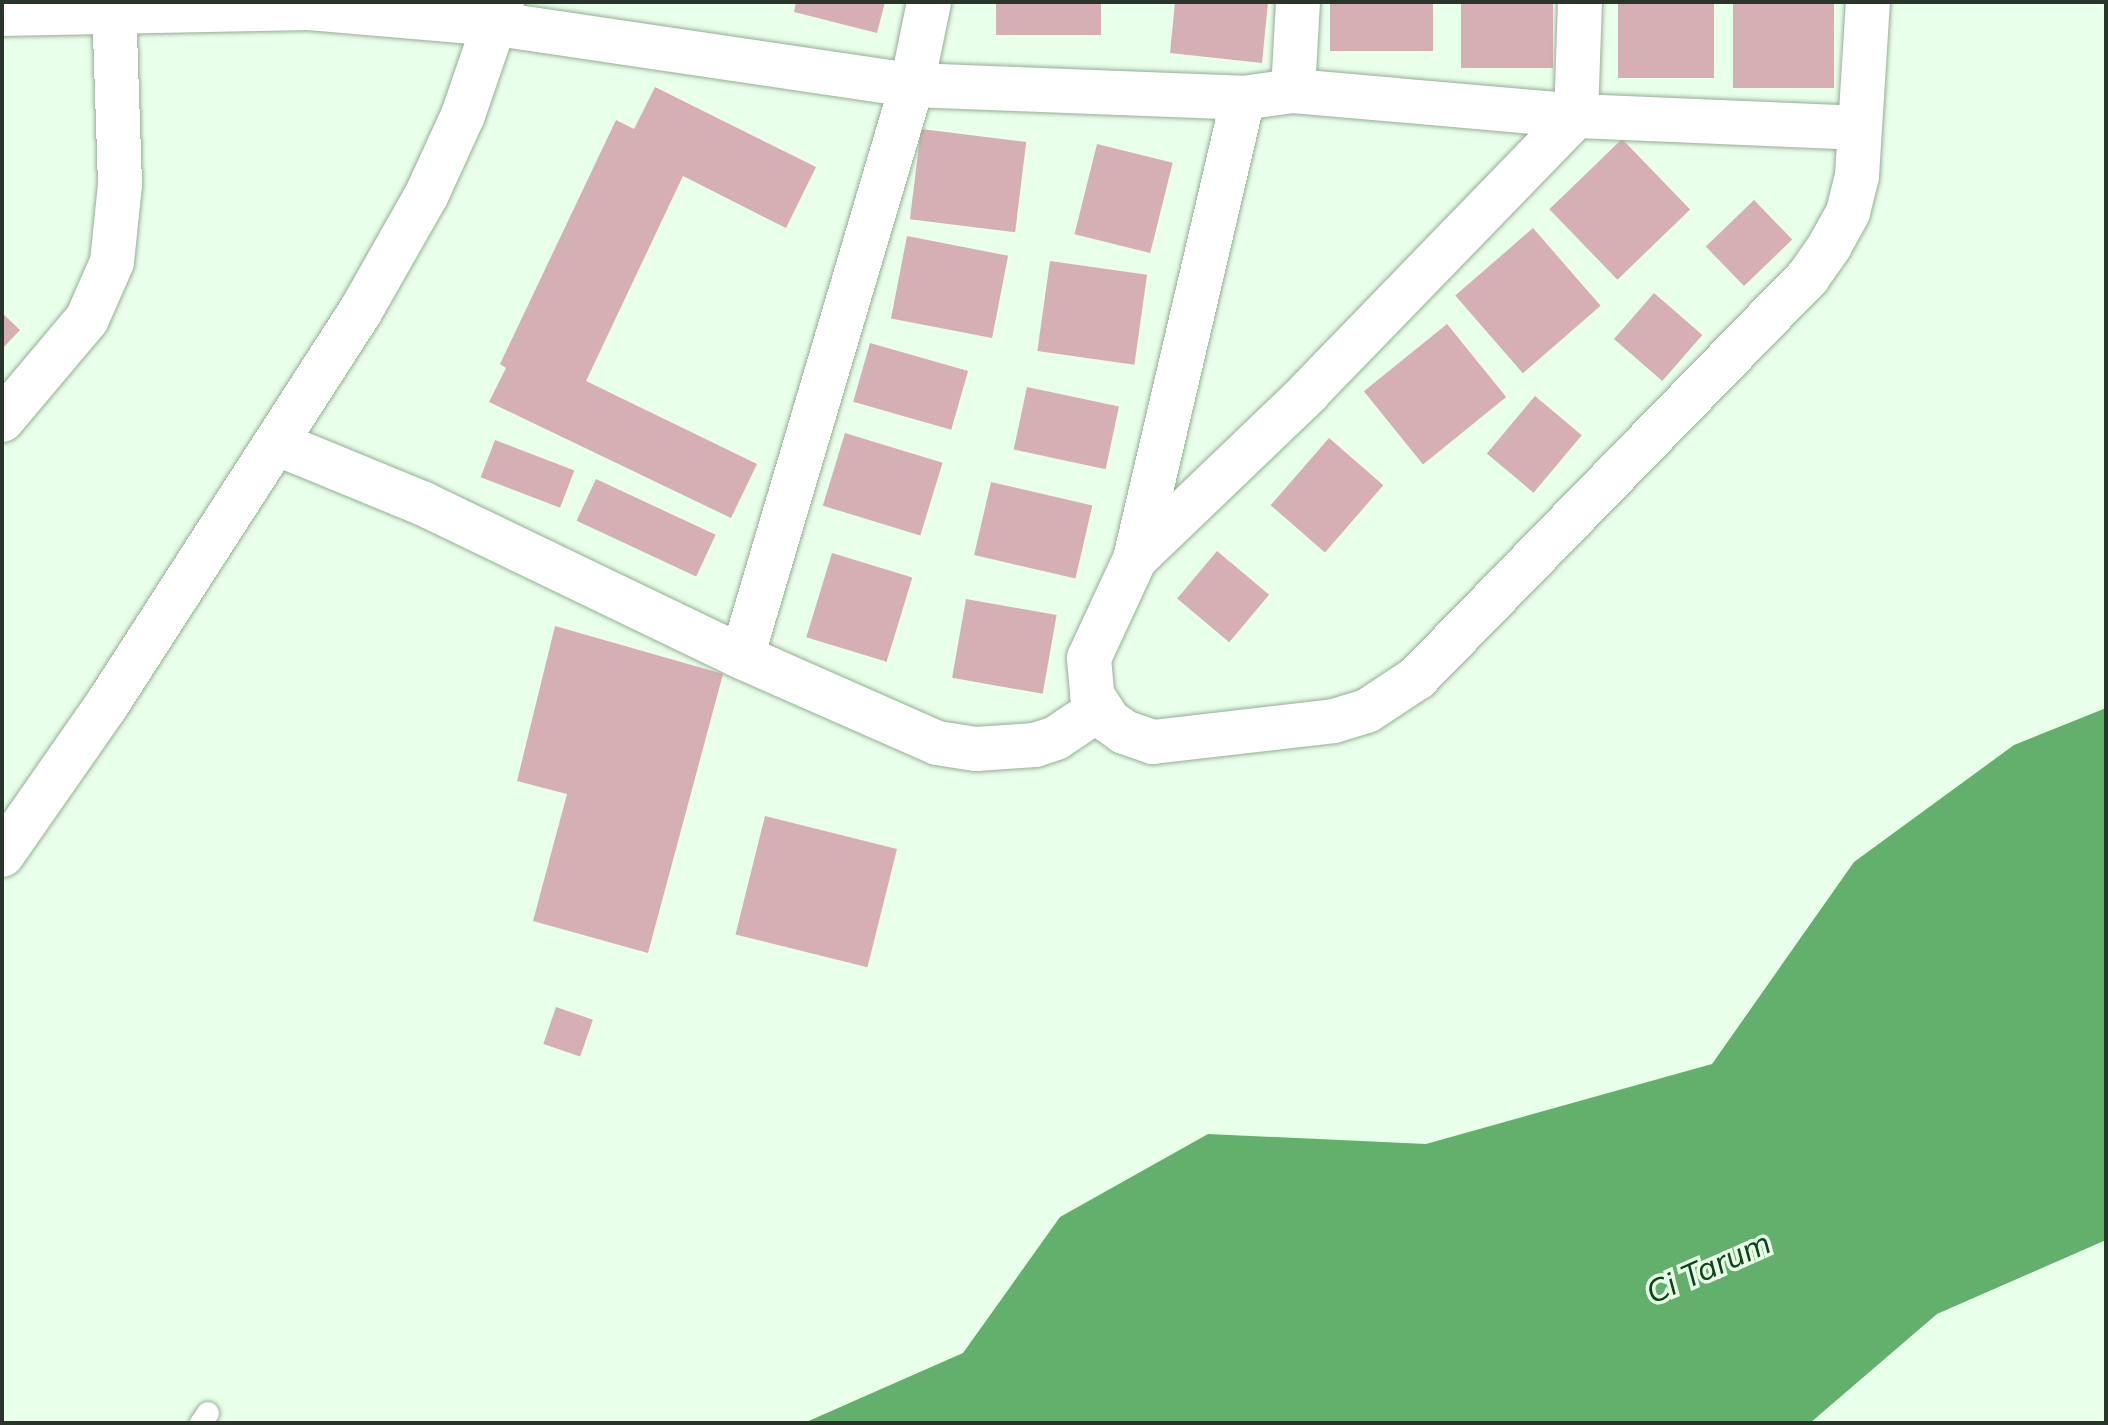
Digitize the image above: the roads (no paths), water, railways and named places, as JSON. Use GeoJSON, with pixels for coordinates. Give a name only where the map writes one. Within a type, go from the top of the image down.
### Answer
{"type":"FeatureCollection","features":[{"type":"Feature","properties":{"kind":"street"},"geometry":{"type":"LineString","coordinates":[[742,657],[912,85],[929,2]]}},
{"type":"Feature","properties":{"kind":"street"},"geometry":{"type":"LineString","coordinates":[[1293,91],[1298,2]]}},
{"type":"Feature","properties":{"kind":"street"},"geometry":{"type":"LineString","coordinates":[[1135,559],[1309,392],[1576,116],[1580,2]]}},
{"type":"Feature","properties":{"kind":"street"},"geometry":{"type":"LineString","coordinates":[[1243,98],[1135,559],[1089,658],[1088,681],[1099,709],[1124,732],[1153,742],[1334,721],[1395,697],[1808,277],[1848,212],[1857,176],[1868,2]]}},
{"type":"Feature","properties":{"kind":"street"},"geometry":{"type":"LineString","coordinates":[[2,14],[114,8],[309,8],[499,13],[912,85],[1243,98],[1293,91],[1576,116],[1858,128]]}},
{"type":"Feature","properties":{"kind":"street"},"geometry":{"type":"LineString","coordinates":[[2,420],[87,319],[112,262],[120,184],[114,8]]}},
{"type":"Feature","properties":{"kind":"street"},"geometry":{"type":"LineString","coordinates":[[2,855],[278,444],[426,196],[499,13]]}},
{"type":"Feature","properties":{"kind":"street"},"geometry":{"type":"LineString","coordinates":[[278,444],[424,504],[742,657],[937,743],[976,749],[1035,745],[1056,738],[1099,709]]}},
{"type":"Feature","properties":{"kind":"water","name":"Ci Tarum"},"geometry":{"type":"Polygon","coordinates":[[[2106,708],[2106,1240],[1937,1314],[1810,1423],[804,1423],[963,1353],[1060,1217],[1208,1134],[1426,1144],[1712,1064],[1854,862],[2014,745],[2106,708]]]}}]}
